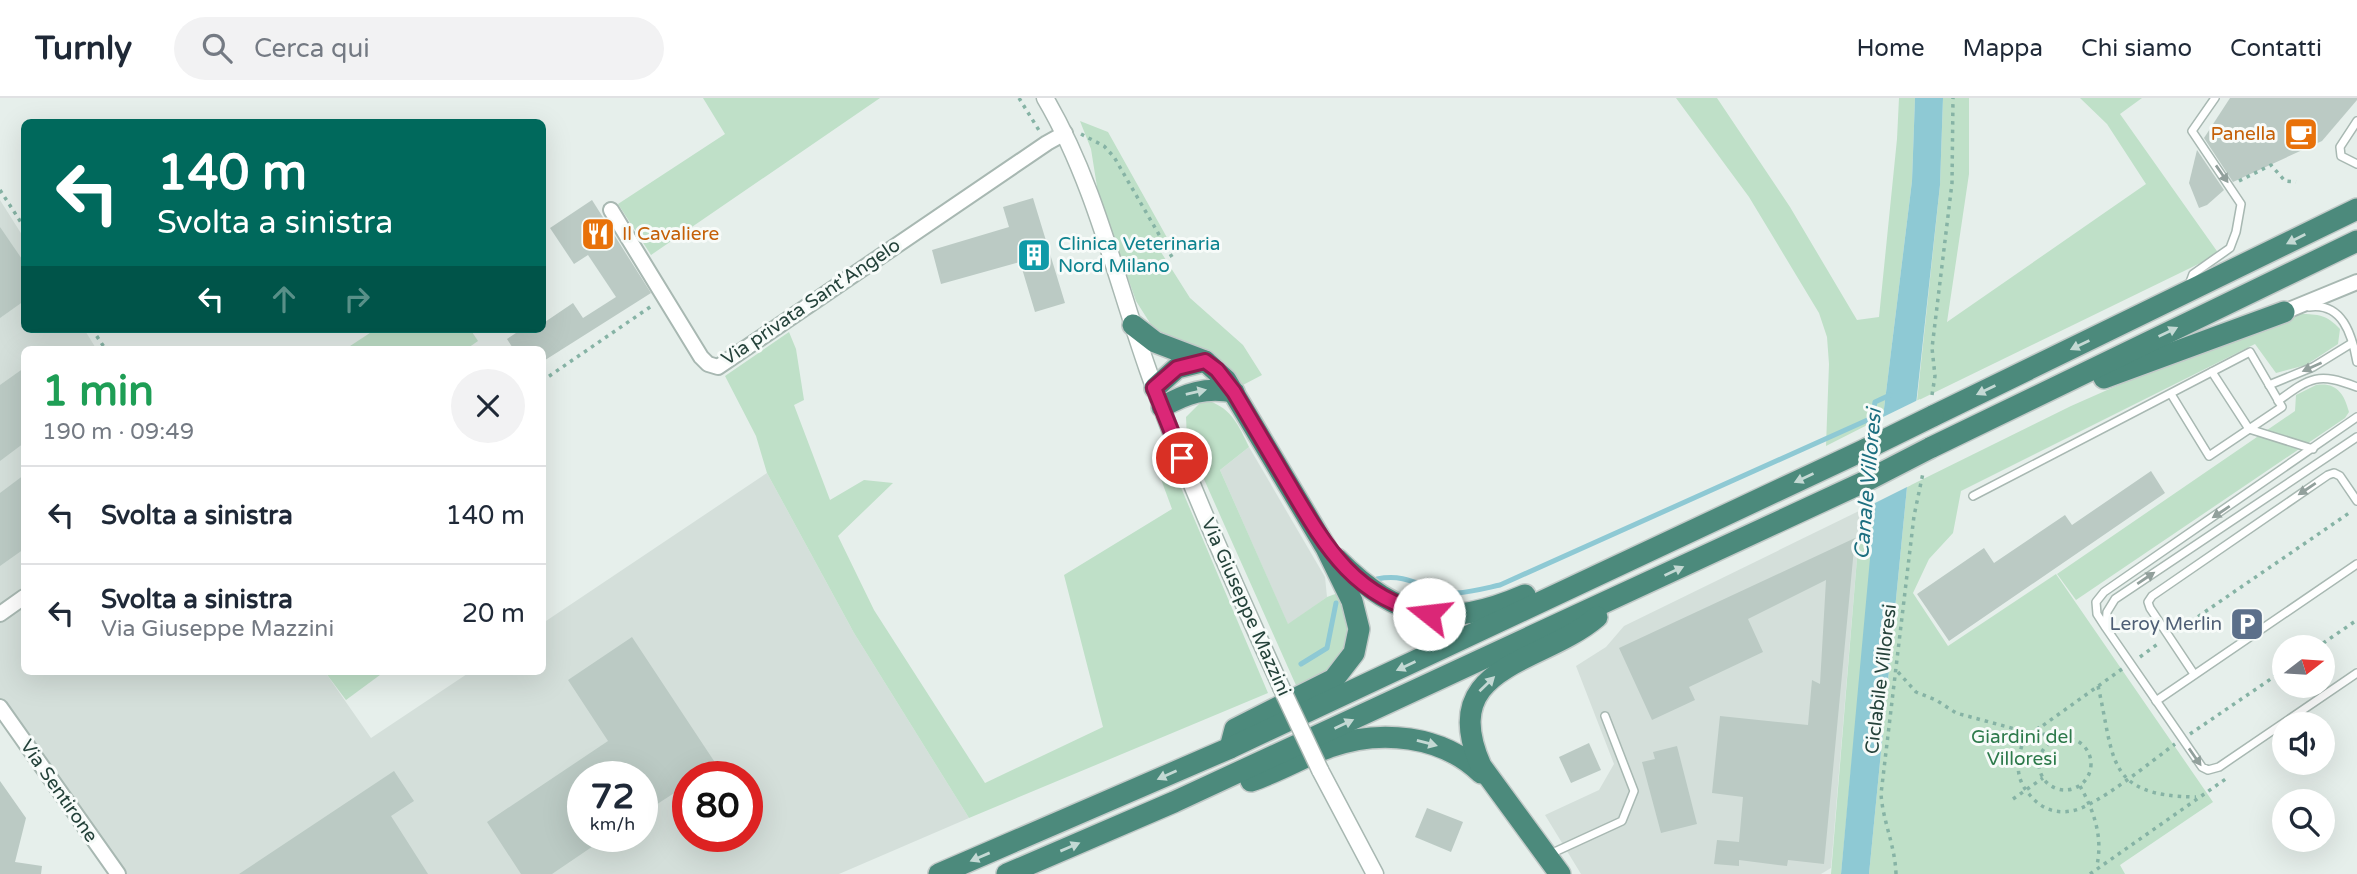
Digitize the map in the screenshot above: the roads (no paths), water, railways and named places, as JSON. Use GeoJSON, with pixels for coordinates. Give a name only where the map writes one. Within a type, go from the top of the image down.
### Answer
{"type":"FeatureCollection","features":[{"type":"Feature","properties":{"kind":"highway"},"geometry":{"type":"LineString","coordinates":[[939,874],[1230,748],[1601,575],[2357,209]]}},
{"type":"Feature","properties":{"kind":"highway"},"geometry":{"type":"LineString","coordinates":[[1007,874],[1174,802],[1613,600],[1864,482],[2357,241]]}},
{"type":"Feature","properties":{"kind":"highway"},"geometry":{"type":"LineString","coordinates":[[1930,448],[2161,355],[2284,312]]}},
{"type":"Feature","properties":{"kind":"highway"},"geometry":{"type":"LineString","coordinates":[[1133,325],[1155,342],[1205,361],[1217,370],[1234,392],[1326,548],[1357,616],[1359,640],[1354,653],[1340,673],[1323,687],[1235,729],[1230,748]]}},
{"type":"Feature","properties":{"kind":"highway"},"geometry":{"type":"LineString","coordinates":[[1158,398],[1177,368],[1205,361]]}},
{"type":"Feature","properties":{"kind":"highway"},"geometry":{"type":"LineString","coordinates":[[1158,398],[1205,389],[1234,392]]}},
{"type":"Feature","properties":{"kind":"highway"},"geometry":{"type":"LineString","coordinates":[[1326,548],[1356,578],[1378,595],[1394,604],[1429,614],[1474,614],[1574,574],[1591,572],[1601,575]]}},
{"type":"Feature","properties":{"kind":"highway"},"geometry":{"type":"LineString","coordinates":[[1560,874],[1497,789],[1474,749],[1470,714],[1474,699],[1493,677],[1586,626],[1613,600]]}},
{"type":"Feature","properties":{"kind":"highway"},"geometry":{"type":"LineString","coordinates":[[1174,802],[1255,780],[1330,747],[1373,738],[1418,740],[1438,746],[1471,764],[1497,789]]}},
{"type":"Feature","properties":{"kind":"street","name":"Via Giuseppe Mazzini"},"geometry":{"type":"LineString","coordinates":[[1045,98],[1065,133],[1158,398],[1212,532],[1320,770],[1375,874]]}},
{"type":"Feature","properties":{"kind":"street","name":"Via privata Sant'Angelo"},"geometry":{"type":"LineString","coordinates":[[611,210],[701,357],[718,367],[1046,143],[1065,133]]}},
{"type":"Feature","properties":{"kind":"street"},"geometry":{"type":"LineString","coordinates":[[2284,312],[2357,282]]}},
{"type":"Feature","properties":{"kind":"street"},"geometry":{"type":"LineString","coordinates":[[0,614],[21,599]]}},
{"type":"Feature","properties":{"kind":"street","name":"Via Sentirone"},"geometry":{"type":"LineString","coordinates":[[0,707],[118,874]]}},
{"type":"Feature","properties":{"kind":"lane"},"geometry":{"type":"LineString","coordinates":[[2186,294],[2193,274],[2230,248],[2241,204],[2192,131],[2215,98]]}},
{"type":"Feature","properties":{"kind":"lane"},"geometry":{"type":"LineString","coordinates":[[2357,121],[2340,147],[2341,156],[2357,164]]}},
{"type":"Feature","properties":{"kind":"lane"},"geometry":{"type":"LineString","coordinates":[[2284,312],[2329,307],[2341,316],[2357,362]]}},
{"type":"Feature","properties":{"kind":"lane"},"geometry":{"type":"LineString","coordinates":[[2269,385],[2313,368],[2352,343]]}},
{"type":"Feature","properties":{"kind":"lane"},"geometry":{"type":"LineString","coordinates":[[1973,496],[2250,352],[2282,407],[2209,456],[2171,394]]}},
{"type":"Feature","properties":{"kind":"lane"},"geometry":{"type":"LineString","coordinates":[[2212,372],[2249,429],[2314,449]]}},
{"type":"Feature","properties":{"kind":"lane"},"geometry":{"type":"LineString","coordinates":[[2278,401],[2318,377],[2329,377],[2357,387]]}},
{"type":"Feature","properties":{"kind":"lane"},"geometry":{"type":"LineString","coordinates":[[2357,417],[2104,592],[2096,602],[2097,614],[2106,628],[2202,767],[2208,770],[2220,767],[2357,673]]}},
{"type":"Feature","properties":{"kind":"lane"},"geometry":{"type":"LineString","coordinates":[[2106,628],[2107,612],[2115,599],[2357,437]]}},
{"type":"Feature","properties":{"kind":"lane"},"geometry":{"type":"LineString","coordinates":[[2194,674],[2150,608],[2148,602],[2152,596],[2328,475],[2334,473],[2340,476],[2357,501]]}},
{"type":"Feature","properties":{"kind":"lane"},"geometry":{"type":"LineString","coordinates":[[2156,701],[2357,564]]}},
{"type":"Feature","properties":{"kind":"lane"},"geometry":{"type":"LineString","coordinates":[[1548,855],[1622,821],[1634,791],[1605,716]]}},
{"type":"Feature","properties":{"kind":"water"},"geometry":{"type":"Polygon","coordinates":[[[1915,98],[1943,98],[1940,185],[1869,874],[1841,874],[1883,417],[1912,181],[1915,98]]]}},
{"type":"Feature","properties":{"kind":"waterway","name":"Canale Villoresi"},"geometry":{"type":"LineString","coordinates":[[1377,579],[1400,578],[1436,590],[1457,593],[1500,585],[1872,418],[1875,402],[1890,395]]}},
{"type":"Feature","properties":{"kind":"waterway"},"geometry":{"type":"LineString","coordinates":[[1301,664],[1327,648],[1336,603]]}},
{"type":"Feature","properties":{"kind":"place","name":"Panella"},"geometry":{"type":"Point","coordinates":[2301,134]}},
{"type":"Feature","properties":{"kind":"place","name":"Il Cavaliere"},"geometry":{"type":"Point","coordinates":[598,234]}},
{"type":"Feature","properties":{"kind":"place","name":"Clinica Veterinaria Nord Milano"},"geometry":{"type":"Point","coordinates":[1034,255]}},
{"type":"Feature","properties":{"kind":"place","name":"Leroy Merlin"},"geometry":{"type":"Point","coordinates":[2247,624]}},
{"type":"Feature","properties":{"kind":"park label","name":"Giardini del Villoresi"},"geometry":{"type":"Point","coordinates":[2022,748]}}]}
